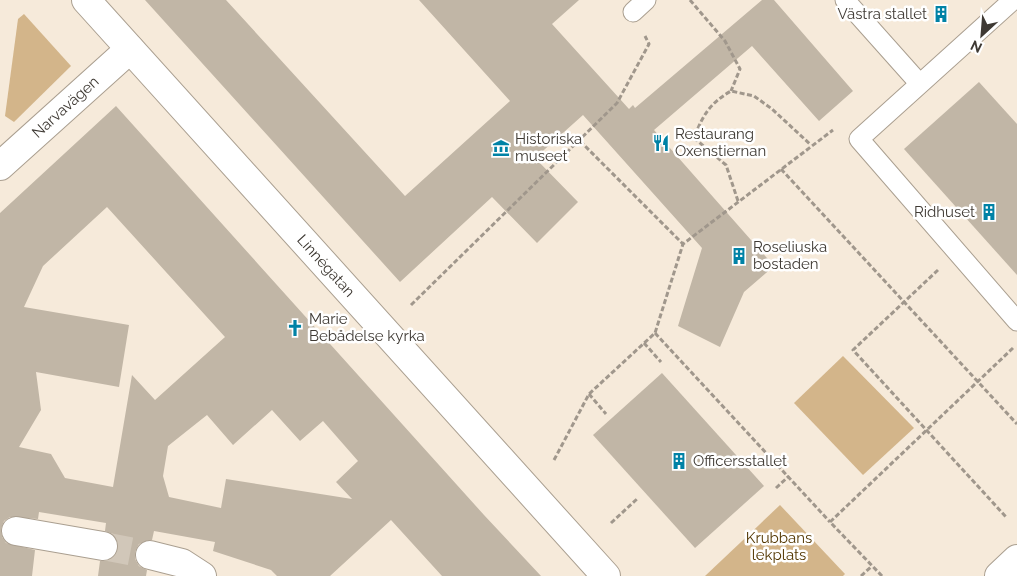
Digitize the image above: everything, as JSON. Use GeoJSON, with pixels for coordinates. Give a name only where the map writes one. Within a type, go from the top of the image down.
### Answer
{"type":"FeatureCollection","features":[{"type":"Feature","properties":{"kind":"street","name":"Linnégatan"},"geometry":{"type":"LineString","coordinates":[[86,0],[606,576]]}},
{"type":"Feature","properties":{"kind":"street","name":"Narvavägen"},"geometry":{"type":"LineString","coordinates":[[0,166],[130,49]]}},
{"type":"Feature","properties":{"kind":"street"},"geometry":{"type":"LineString","coordinates":[[16,531],[102,546]]}},
{"type":"Feature","properties":{"kind":"street"},"geometry":{"type":"LineString","coordinates":[[150,555],[182,563],[202,576]]}},
{"type":"Feature","properties":{"kind":"street"},"geometry":{"type":"LineString","coordinates":[[999,576],[1017,559]]}},
{"type":"Feature","properties":{"kind":"lane"},"geometry":{"type":"LineString","coordinates":[[845,0],[919,83]]}},
{"type":"Feature","properties":{"kind":"lane"},"geometry":{"type":"LineString","coordinates":[[1014,0],[858,139],[1017,321]]}},
{"type":"Feature","properties":{"kind":"path"},"geometry":{"type":"LineString","coordinates":[[690,0],[725,41],[740,69],[731,91],[718,99],[704,114],[694,138],[726,165],[738,202]]}},
{"type":"Feature","properties":{"kind":"path"},"geometry":{"type":"LineString","coordinates":[[411,305],[617,103],[649,44],[640,6]]}},
{"type":"Feature","properties":{"kind":"path"},"geometry":{"type":"LineString","coordinates":[[731,91],[754,96],[772,109],[811,145]]}},
{"type":"Feature","properties":{"kind":"path"},"geometry":{"type":"LineString","coordinates":[[554,460],[588,394],[655,333],[683,244],[831,130],[858,139]]}},
{"type":"Feature","properties":{"kind":"path"},"geometry":{"type":"LineString","coordinates":[[580,141],[683,244]]}},
{"type":"Feature","properties":{"kind":"path"},"geometry":{"type":"LineString","coordinates":[[781,169],[1017,424]]}},
{"type":"Feature","properties":{"kind":"path"},"geometry":{"type":"LineString","coordinates":[[956,252],[853,350],[1007,518]]}},
{"type":"Feature","properties":{"kind":"path"},"geometry":{"type":"LineString","coordinates":[[655,333],[882,576]]}},
{"type":"Feature","properties":{"kind":"path"},"geometry":{"type":"LineString","coordinates":[[644,343],[661,362]]}},
{"type":"Feature","properties":{"kind":"path"},"geometry":{"type":"LineString","coordinates":[[830,522],[977,380],[1017,344]]}},
{"type":"Feature","properties":{"kind":"path"},"geometry":{"type":"LineString","coordinates":[[588,394],[606,414]]}},
{"type":"Feature","properties":{"kind":"path"},"geometry":{"type":"LineString","coordinates":[[776,488],[789,476]]}},
{"type":"Feature","properties":{"kind":"path"},"geometry":{"type":"LineString","coordinates":[[611,523],[637,499]]}},
{"type":"Feature","properties":{"kind":"path"},"geometry":{"type":"LineString","coordinates":[[861,576],[872,566]]}},
{"type":"Feature","properties":{"kind":"green space"},"geometry":{"type":"Polygon","coordinates":[[[24,14],[71,66],[14,122],[5,116],[18,19],[24,14]]]}},
{"type":"Feature","properties":{"kind":"green space"},"geometry":{"type":"Polygon","coordinates":[[[843,356],[914,428],[863,475],[794,403],[843,356]]]}},
{"type":"Feature","properties":{"kind":"green space","name":"Krubbans lekplats"},"geometry":{"type":"Polygon","coordinates":[[[780,505],[845,574],[843,576],[705,576],[780,505]]]}},
{"type":"Feature","properties":{"kind":"building","name":"Historiska museet"},"geometry":{"type":"Polygon","coordinates":[[[145,0],[226,0],[405,196],[510,101],[419,0],[579,0],[552,24],[629,109],[633,105],[635,108],[762,0],[774,0],[853,91],[819,121],[752,46],[654,130],[774,266],[744,292],[720,347],[678,326],[702,248],[583,115],[535,158],[578,202],[537,243],[492,197],[400,282],[145,0]]]}},
{"type":"Feature","properties":{"kind":"building","name":"Ridhuset"},"geometry":{"type":"Polygon","coordinates":[[[979,82],[1017,124],[1017,275],[904,149],[979,82]]]}},
{"type":"Feature","properties":{"kind":"building"},"geometry":{"type":"Polygon","coordinates":[[[116,106],[541,576],[442,576],[391,520],[330,576],[277,576],[271,570],[213,551],[215,542],[154,531],[152,540],[139,544],[135,552],[135,559],[139,566],[147,570],[146,576],[98,576],[100,561],[108,561],[115,556],[118,548],[118,541],[113,534],[105,531],[106,523],[39,512],[38,519],[10,517],[4,521],[1,529],[2,537],[6,543],[35,550],[32,576],[0,576],[0,213],[116,106]],[[107,207],[43,266],[24,307],[129,325],[119,387],[36,372],[41,410],[19,447],[51,454],[65,478],[113,487],[132,375],[155,400],[225,337],[107,207]],[[272,410],[233,445],[207,415],[168,446],[163,476],[169,497],[221,508],[226,479],[352,499],[336,482],[358,461],[323,421],[300,441],[272,410]]]}},
{"type":"Feature","properties":{"kind":"building","name":"Officersstallet"},"geometry":{"type":"Polygon","coordinates":[[[662,373],[764,486],[695,548],[593,435],[662,373]]]}},
{"type":"Feature","properties":{"kind":"tunnel"},"geometry":{"type":"LineString","coordinates":[[103,546],[150,555]]}},
{"type":"Feature","properties":{"kind":"place","name":"Västra stallet"},"geometry":{"type":"Point","coordinates":[941,14]}},
{"type":"Feature","properties":{"kind":"place","name":"Restaurang Oxenstiernan"},"geometry":{"type":"Point","coordinates":[661,143]}},
{"type":"Feature","properties":{"kind":"place","name":"Historiska museet"},"geometry":{"type":"Point","coordinates":[501,148]}},
{"type":"Feature","properties":{"kind":"place","name":"Ridhuset"},"geometry":{"type":"Point","coordinates":[989,212]}},
{"type":"Feature","properties":{"kind":"place","name":"Roseliuska bostaden"},"geometry":{"type":"Point","coordinates":[739,256]}},
{"type":"Feature","properties":{"kind":"place","name":"Marie Bebådelse kyrka"},"geometry":{"type":"Point","coordinates":[295,328]}},
{"type":"Feature","properties":{"kind":"place","name":"Officersstallet"},"geometry":{"type":"Point","coordinates":[679,461]}}]}
